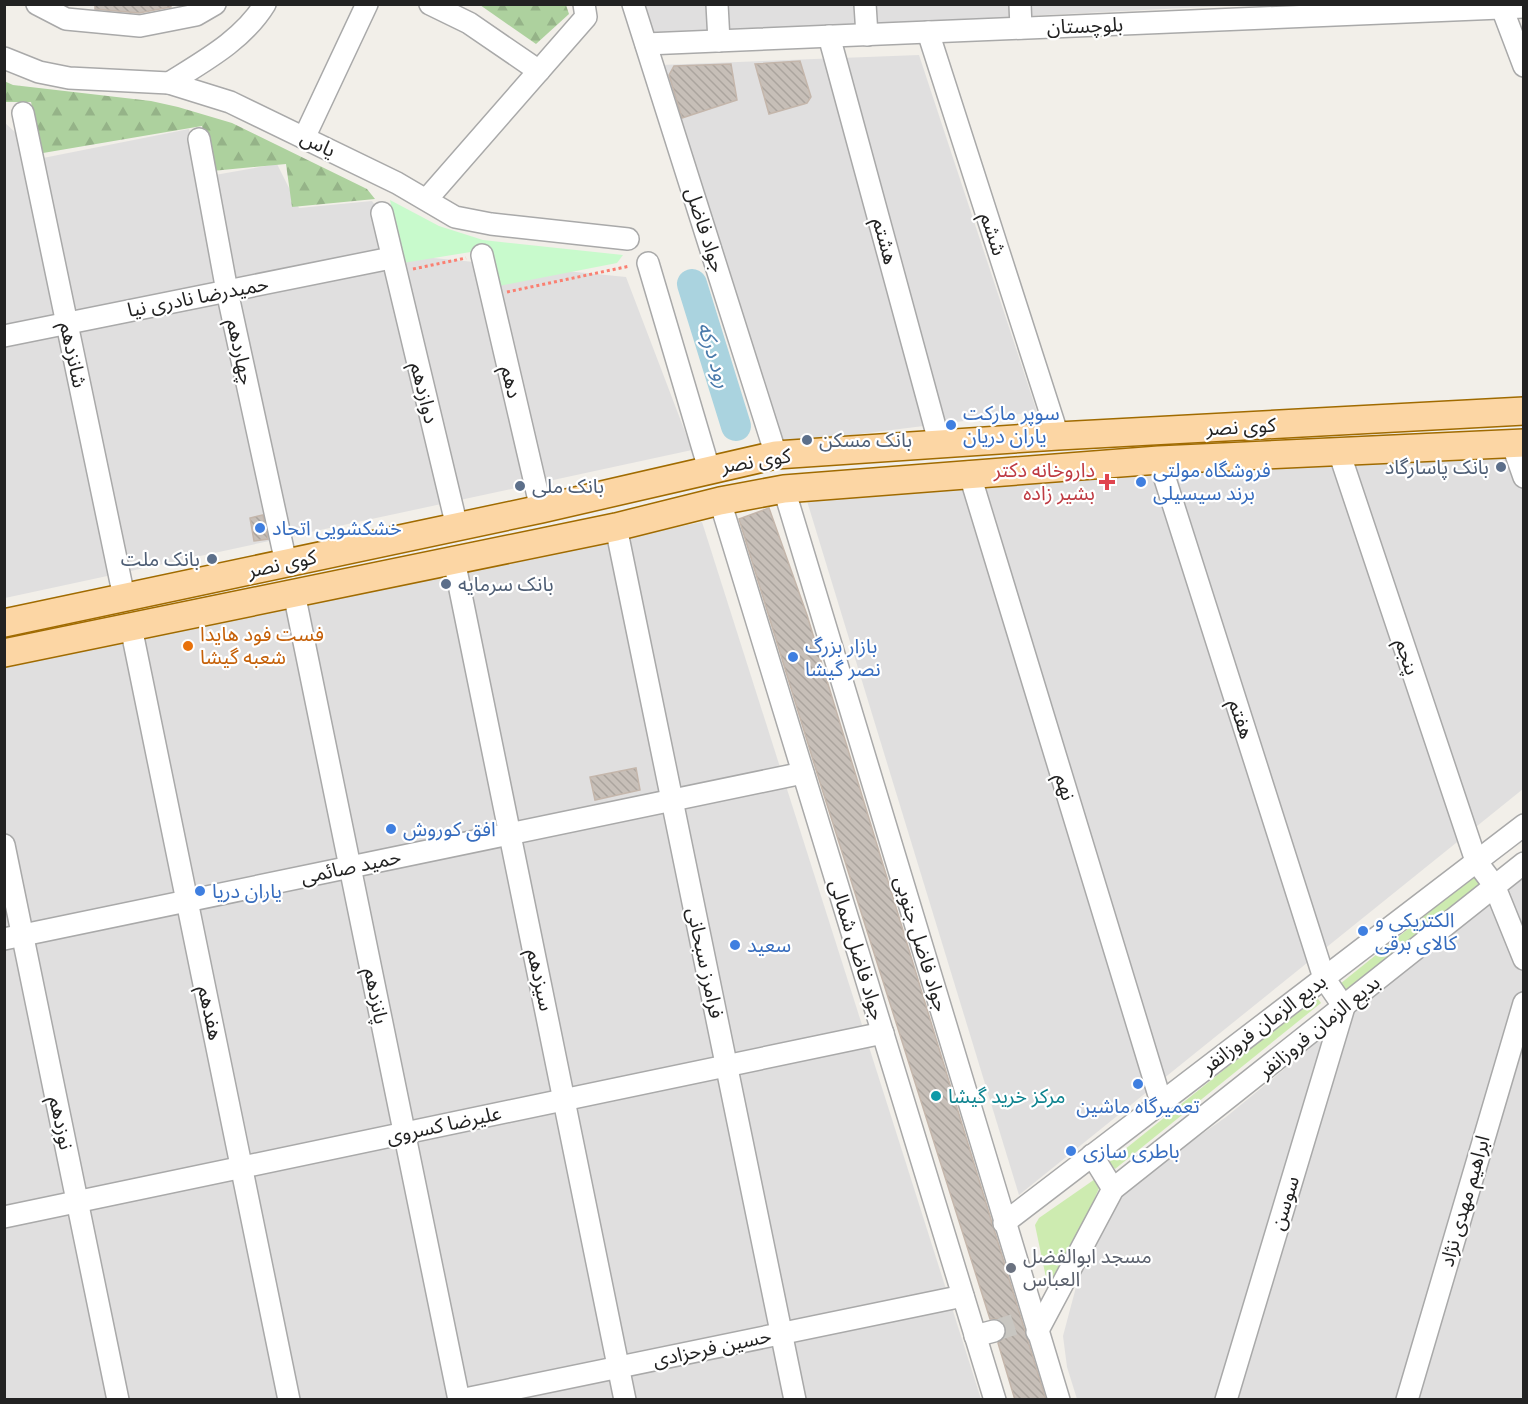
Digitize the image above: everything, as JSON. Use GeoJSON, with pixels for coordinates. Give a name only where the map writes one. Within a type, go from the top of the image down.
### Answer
{"type":"FeatureCollection","features":[{"type":"Feature","properties":{"kind":"main road","name":"کوی نصر"},"geometry":{"type":"LineString","coordinates":[[4,623],[542,509],[776,455],[1058,436],[1524,411]]}},
{"type":"Feature","properties":{"kind":"main road","name":"کوی نصر"},"geometry":{"type":"LineString","coordinates":[[4,653],[616,527],[720,501],[784,489],[969,472],[1159,460],[1518,443]]}},
{"type":"Feature","properties":{"kind":"street"},"geometry":{"type":"LineString","coordinates":[[37,4],[66,19],[140,27],[196,15],[215,4]]}},
{"type":"Feature","properties":{"kind":"street"},"geometry":{"type":"LineString","coordinates":[[169,82],[224,49],[259,14],[265,4]]}},
{"type":"Feature","properties":{"kind":"street"},"geometry":{"type":"LineString","coordinates":[[304,138],[367,4]]}},
{"type":"Feature","properties":{"kind":"street"},"geometry":{"type":"LineString","coordinates":[[430,4],[469,23],[539,71]]}},
{"type":"Feature","properties":{"kind":"street","name":"جواد فاضل"},"geometry":{"type":"LineString","coordinates":[[633,4],[776,455]]}},
{"type":"Feature","properties":{"kind":"street"},"geometry":{"type":"LineString","coordinates":[[717,4],[719,41]]}},
{"type":"Feature","properties":{"kind":"street"},"geometry":{"type":"LineString","coordinates":[[865,4],[867,35]]}},
{"type":"Feature","properties":{"kind":"street"},"geometry":{"type":"LineString","coordinates":[[1020,4],[1021,28]]}},
{"type":"Feature","properties":{"kind":"street","name":"بلوچستان"},"geometry":{"type":"LineString","coordinates":[[646,44],[1021,28],[1175,13],[1524,7]]}},
{"type":"Feature","properties":{"kind":"street"},"geometry":{"type":"LineString","coordinates":[[1502,8],[1524,66]]}},
{"type":"Feature","properties":{"kind":"street"},"geometry":{"type":"LineString","coordinates":[[427,199],[539,71],[585,11]]}},
{"type":"Feature","properties":{"kind":"street","name":"ششم"},"geometry":{"type":"LineString","coordinates":[[928,32],[1058,436]]}},
{"type":"Feature","properties":{"kind":"street","name":"هشتم"},"geometry":{"type":"LineString","coordinates":[[830,36],[940,445]]}},
{"type":"Feature","properties":{"kind":"street","name":"یاس"},"geometry":{"type":"LineString","coordinates":[[4,58],[39,72],[69,78],[169,82],[230,102],[427,199],[455,217],[491,224],[628,238]]}},
{"type":"Feature","properties":{"kind":"street","name":"شانزدهم"},"geometry":{"type":"LineString","coordinates":[[23,113],[124,597]]}},
{"type":"Feature","properties":{"kind":"street","name":"چهاردهم"},"geometry":{"type":"LineString","coordinates":[[199,139],[227,291],[286,563]]}},
{"type":"Feature","properties":{"kind":"street","name":"دوازدهم"},"geometry":{"type":"LineString","coordinates":[[382,213],[457,527]]}},
{"type":"Feature","properties":{"kind":"street","name":"دهم"},"geometry":{"type":"LineString","coordinates":[[482,255],[542,509]]}},
{"type":"Feature","properties":{"kind":"street"},"geometry":{"type":"LineString","coordinates":[[648,263],[709,469]]}},
{"type":"Feature","properties":{"kind":"street","name":"حمیدرضا نادری نیا"},"geometry":{"type":"LineString","coordinates":[[4,336],[227,291],[393,266]]}},
{"type":"Feature","properties":{"kind":"street"},"geometry":{"type":"LineString","coordinates":[[1518,443],[1524,477]]}},
{"type":"Feature","properties":{"kind":"street","name":"پنجم"},"geometry":{"type":"LineString","coordinates":[[1339,452],[1476,861],[1494,885],[1524,959]]}},
{"type":"Feature","properties":{"kind":"street","name":"هفتم"},"geometry":{"type":"LineString","coordinates":[[1159,460],[1324,978],[1344,1007]]}},
{"type":"Feature","properties":{"kind":"street","name":"نهم"},"geometry":{"type":"LineString","coordinates":[[969,472],[1161,1102]]}},
{"type":"Feature","properties":{"kind":"street","name":"جواد فاضل جنوبی"},"geometry":{"type":"LineString","coordinates":[[784,489],[1004,1223],[1029,1327],[1059,1400]]}},
{"type":"Feature","properties":{"kind":"street","name":"جواد فاضل شمالی"},"geometry":{"type":"LineString","coordinates":[[720,501],[963,1296],[984,1333],[995,1400]]}},
{"type":"Feature","properties":{"kind":"street","name":"فرامرز سبحانی"},"geometry":{"type":"LineString","coordinates":[[616,527],[795,1400]]}},
{"type":"Feature","properties":{"kind":"street","name":"سیزدهم"},"geometry":{"type":"LineString","coordinates":[[454,560],[626,1400]]}},
{"type":"Feature","properties":{"kind":"street","name":"پانزدهم"},"geometry":{"type":"LineString","coordinates":[[294,593],[459,1400]]}},
{"type":"Feature","properties":{"kind":"street","name":"هفدهم"},"geometry":{"type":"LineString","coordinates":[[131,627],[289,1400]]}},
{"type":"Feature","properties":{"kind":"street","name":"حمید صائمی"},"geometry":{"type":"LineString","coordinates":[[14,937],[803,773]]}},
{"type":"Feature","properties":{"kind":"street","name":"بدیع‌ الزمان فروزانفر"},"geometry":{"type":"LineString","coordinates":[[1004,1223],[1524,825]]}},
{"type":"Feature","properties":{"kind":"street","name":"نوزدهم"},"geometry":{"type":"LineString","coordinates":[[4,845],[14,937],[77,1202],[118,1400]]}},
{"type":"Feature","properties":{"kind":"street","name":"بدیع الزمان فروزانفر"},"geometry":{"type":"LineString","coordinates":[[1113,1190],[1524,863]]}},
{"type":"Feature","properties":{"kind":"street","name":"ابراهیم مهدی نژاد"},"geometry":{"type":"LineString","coordinates":[[1407,1400],[1524,1003]]}},
{"type":"Feature","properties":{"kind":"street","name":"سوسن"},"geometry":{"type":"LineString","coordinates":[[1226,1400],[1344,1007]]}},
{"type":"Feature","properties":{"kind":"street","name":"علیرضا کسروی"},"geometry":{"type":"LineString","coordinates":[[4,1217],[882,1033]]}},
{"type":"Feature","properties":{"kind":"street"},"geometry":{"type":"LineString","coordinates":[[1029,1327],[1113,1190],[1092,1155]]}},
{"type":"Feature","properties":{"kind":"street","name":"حسین فرحزادی"},"geometry":{"type":"LineString","coordinates":[[459,1400],[963,1296]]}},
{"type":"Feature","properties":{"kind":"path"},"geometry":{"type":"LineString","coordinates":[[393,266],[482,255]]}},
{"type":"Feature","properties":{"kind":"path"},"geometry":{"type":"LineString","coordinates":[[491,296],[648,263]]}},
{"type":"Feature","properties":{"kind":"shaded area"},"geometry":{"type":"Polygon","coordinates":[[[643,4],[1243,5],[652,35],[643,4]]]}},
{"type":"Feature","properties":{"kind":"shaded area"},"geometry":{"type":"Polygon","coordinates":[[[919,55],[1037,412],[779,444],[661,65],[919,55]]]}},
{"type":"Feature","properties":{"kind":"shaded area"},"geometry":{"type":"Polygon","coordinates":[[[4,122],[43,158],[189,129],[198,178],[277,164],[299,208],[372,201],[413,256],[626,277],[692,450],[5,598],[4,122]]]}},
{"type":"Feature","properties":{"kind":"shaded area"},"geometry":{"type":"Polygon","coordinates":[[[1523,458],[1523,789],[1019,1195],[807,501],[1104,474],[1523,458]]]}},
{"type":"Feature","properties":{"kind":"shaded area"},"geometry":{"type":"Polygon","coordinates":[[[702,522],[981,1399],[5,1399],[4,665],[702,522]]]}},
{"type":"Feature","properties":{"kind":"shaded area"},"geometry":{"type":"Polygon","coordinates":[[[1523,873],[1523,1399],[1077,1399],[1067,1367],[1063,1336],[1097,1208],[1226,1117],[1523,873]]]}},
{"type":"Feature","properties":{"kind":"green space"},"geometry":{"type":"Polygon","coordinates":[[[480,5],[566,5],[569,14],[536,44],[480,5]]]}},
{"type":"Feature","properties":{"kind":"green space"},"geometry":{"type":"Polygon","coordinates":[[[4,81],[13,85],[151,101],[232,123],[367,189],[375,199],[292,207],[286,164],[212,171],[202,126],[43,153],[31,102],[5,102],[4,81]]]}},
{"type":"Feature","properties":{"kind":"green space"},"geometry":{"type":"Polygon","coordinates":[[[390,200],[439,226],[483,240],[623,255],[617,263],[499,286],[489,249],[403,263],[390,200]]]}},
{"type":"Feature","properties":{"kind":"green space"},"geometry":{"type":"Polygon","coordinates":[[[1475,875],[1481,883],[1342,997],[1335,988],[1475,875]]]}},
{"type":"Feature","properties":{"kind":"green space"},"geometry":{"type":"Polygon","coordinates":[[[1316,996],[1321,1003],[1115,1169],[1109,1162],[1316,996]]]}},
{"type":"Feature","properties":{"kind":"green space"},"geometry":{"type":"Polygon","coordinates":[[[1098,1177],[1102,1181],[1056,1290],[1048,1287],[1035,1225],[1039,1218],[1098,1177]]]}},
{"type":"Feature","properties":{"kind":"building"},"geometry":{"type":"Polygon","coordinates":[[[95,4],[170,4],[171,7],[139,13],[95,9],[95,4]]]}},
{"type":"Feature","properties":{"kind":"building"},"geometry":{"type":"Polygon","coordinates":[[[800,61],[811,97],[807,103],[769,114],[755,64],[800,61]]]}},
{"type":"Feature","properties":{"kind":"building"},"geometry":{"type":"Polygon","coordinates":[[[731,64],[737,100],[682,118],[669,75],[674,66],[731,64]]]}},
{"type":"Feature","properties":{"kind":"building","name":"مرکز خرید گیشا"},"geometry":{"type":"Polygon","coordinates":[[[769,508],[807,615],[1046,1400],[1015,1400],[998,1343],[1006,1335],[1006,1327],[998,1319],[990,1319],[817,773],[739,519],[769,508]]]}},
{"type":"Feature","properties":{"kind":"building","name":"خشکشویی اتحاد"},"geometry":{"type":"Polygon","coordinates":[[[263,515],[268,539],[254,541],[250,518],[263,515]]]}},
{"type":"Feature","properties":{"kind":"building"},"geometry":{"type":"Polygon","coordinates":[[[636,768],[640,790],[595,800],[590,777],[636,768]]]}},
{"type":"Feature","properties":{"kind":"waterway","name":"رود درکه"},"geometry":{"type":"LineString","coordinates":[[692,284],[736,426]]}},
{"type":"Feature","properties":{"kind":"tunnel"},"geometry":{"type":"LineString","coordinates":[[994,1331],[1022,1322]]}},
{"type":"Feature","properties":{"kind":"place","name":"سوپر مارکت یاران دریان"},"geometry":{"type":"Point","coordinates":[951,425]}},
{"type":"Feature","properties":{"kind":"place","name":"بانک مسکن"},"geometry":{"type":"Point","coordinates":[807,440]}},
{"type":"Feature","properties":{"kind":"place","name":"بانک پاسارگاد"},"geometry":{"type":"Point","coordinates":[1501,467]}},
{"type":"Feature","properties":{"kind":"place","name":"داروخانه دکتر بشیر زاده"},"geometry":{"type":"Point","coordinates":[1107,482]}},
{"type":"Feature","properties":{"kind":"place","name":"فروشگاه مولتی برند سیسیلی"},"geometry":{"type":"Point","coordinates":[1141,482]}},
{"type":"Feature","properties":{"kind":"place","name":"بانک ملی"},"geometry":{"type":"Point","coordinates":[520,486]}},
{"type":"Feature","properties":{"kind":"place","name":"خشکشویی اتحاد"},"geometry":{"type":"Point","coordinates":[260,528]}},
{"type":"Feature","properties":{"kind":"place","name":"بانک ملت"},"geometry":{"type":"Point","coordinates":[212,559]}},
{"type":"Feature","properties":{"kind":"place","name":"بانک سرمایه"},"geometry":{"type":"Point","coordinates":[446,584]}},
{"type":"Feature","properties":{"kind":"place","name":"فست فود هایدا شعبه گیشا"},"geometry":{"type":"Point","coordinates":[188,646]}},
{"type":"Feature","properties":{"kind":"place","name":"بازار بزرگ نصر گیشا"},"geometry":{"type":"Point","coordinates":[793,657]}},
{"type":"Feature","properties":{"kind":"place","name":"افق کوروش"},"geometry":{"type":"Point","coordinates":[391,829]}},
{"type":"Feature","properties":{"kind":"place","name":"یاران دریا"},"geometry":{"type":"Point","coordinates":[200,891]}},
{"type":"Feature","properties":{"kind":"place","name":"الکتریکی و کالای برقی"},"geometry":{"type":"Point","coordinates":[1363,931]}},
{"type":"Feature","properties":{"kind":"place","name":"سعید"},"geometry":{"type":"Point","coordinates":[735,945]}},
{"type":"Feature","properties":{"kind":"place","name":"تعمیرگاه ماشین"},"geometry":{"type":"Point","coordinates":[1138,1084]}},
{"type":"Feature","properties":{"kind":"place","name":"مرکز خرید گیشا"},"geometry":{"type":"Point","coordinates":[936,1096]}},
{"type":"Feature","properties":{"kind":"place","name":"باطری سازی"},"geometry":{"type":"Point","coordinates":[1071,1151]}},
{"type":"Feature","properties":{"kind":"place","name":"مسجد ابوالفضل العباس"},"geometry":{"type":"Point","coordinates":[1011,1268]}}]}
